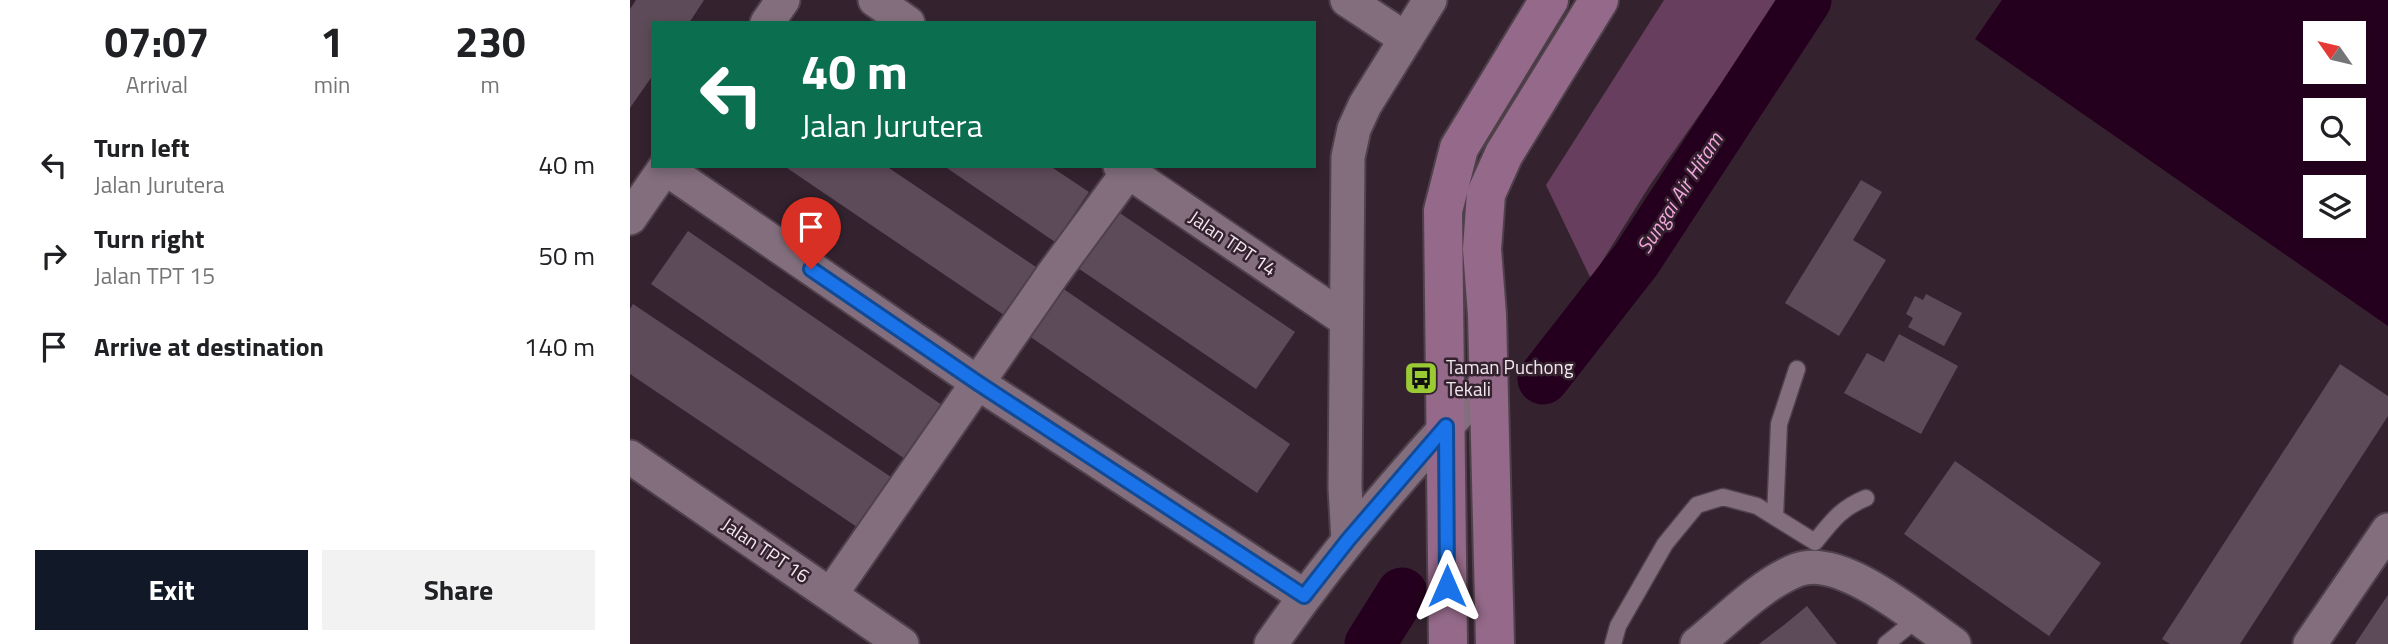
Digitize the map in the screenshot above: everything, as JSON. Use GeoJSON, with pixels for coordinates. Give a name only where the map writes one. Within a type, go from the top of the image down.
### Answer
{"type":"FeatureCollection","features":[{"type":"Feature","properties":{"kind":"main road"},"geometry":{"type":"LineString","coordinates":[[1448,644],[1443,211],[1459,148],[1549,0]]}},
{"type":"Feature","properties":{"kind":"main road"},"geometry":{"type":"LineString","coordinates":[[1495,644],[1482,249],[1486,194],[1503,154],[1599,0]]}},
{"type":"Feature","properties":{"kind":"street"},"geometry":{"type":"LineString","coordinates":[[768,21],[783,0]]}},
{"type":"Feature","properties":{"kind":"street"},"geometry":{"type":"LineString","coordinates":[[874,0],[905,21]]}},
{"type":"Feature","properties":{"kind":"street"},"geometry":{"type":"LineString","coordinates":[[1347,0],[1406,39]]}},
{"type":"Feature","properties":{"kind":"street"},"geometry":{"type":"LineString","coordinates":[[1348,540],[1345,488],[1348,158],[1354,129],[1365,105],[1430,0]]}},
{"type":"Feature","properties":{"kind":"street"},"geometry":{"type":"LineString","coordinates":[[630,218],[664,168]]}},
{"type":"Feature","properties":{"kind":"street"},"geometry":{"type":"LineString","coordinates":[[666,168],[978,383],[1304,596]]}},
{"type":"Feature","properties":{"kind":"street"},"geometry":{"type":"LineString","coordinates":[[831,594],[1124,169]]}},
{"type":"Feature","properties":{"kind":"street","name":"Jalan TPT 14"},"geometry":{"type":"LineString","coordinates":[[1124,169],[1346,320]]}},
{"type":"Feature","properties":{"kind":"street"},"geometry":{"type":"LineString","coordinates":[[1272,644],[1304,596],[1348,540],[1446,426],[1488,382]]}},
{"type":"Feature","properties":{"kind":"street","name":"Jalan TPT 16"},"geometry":{"type":"LineString","coordinates":[[630,457],[902,644]]}},
{"type":"Feature","properties":{"kind":"street"},"geometry":{"type":"LineString","coordinates":[[2310,644],[2388,530]]}},
{"type":"Feature","properties":{"kind":"street"},"geometry":{"type":"LineString","coordinates":[[1697,644],[1771,584],[1800,569],[1829,569],[1859,579],[1954,644]]}},
{"type":"Feature","properties":{"kind":"lane"},"geometry":{"type":"LineString","coordinates":[[1776,517],[1779,424],[1797,369]]}},
{"type":"Feature","properties":{"kind":"lane"},"geometry":{"type":"LineString","coordinates":[[1613,644],[1618,626],[1665,544],[1697,505],[1723,498],[1756,506],[1815,542],[1847,506],[1866,498]]}},
{"type":"Feature","properties":{"kind":"lane"},"geometry":{"type":"LineString","coordinates":[[1886,644],[1917,619]]}},
{"type":"Feature","properties":{"kind":"shaded area"},"geometry":{"type":"Polygon","coordinates":[[[1664,0],[1780,0],[1650,185],[1591,279],[1546,185],[1664,0]]]}},
{"type":"Feature","properties":{"kind":"shaded area"},"geometry":{"type":"Polygon","coordinates":[[[2002,0],[2388,0],[2388,326],[1975,39],[2002,0]]]}},
{"type":"Feature","properties":{"kind":"building"},"geometry":{"type":"Polygon","coordinates":[[[636,0],[704,0],[690,21],[651,21],[651,78],[630,108],[630,9],[636,0]]]}},
{"type":"Feature","properties":{"kind":"building"},"geometry":{"type":"Polygon","coordinates":[[[787,168],[889,168],[1036,267],[1004,315],[787,168]]]}},
{"type":"Feature","properties":{"kind":"building"},"geometry":{"type":"Polygon","coordinates":[[[947,168],[1053,168],[1089,192],[1055,242],[947,168]]]}},
{"type":"Feature","properties":{"kind":"building"},"geometry":{"type":"Polygon","coordinates":[[[1861,180],[1882,192],[1853,240],[1886,260],[1839,336],[1785,303],[1861,180]]]}},
{"type":"Feature","properties":{"kind":"building"},"geometry":{"type":"Polygon","coordinates":[[[1108,205],[1295,332],[1256,389],[1069,262],[1108,205]]]}},
{"type":"Feature","properties":{"kind":"building"},"geometry":{"type":"Polygon","coordinates":[[[688,231],[942,405],[905,459],[651,284],[688,231]]]}},
{"type":"Feature","properties":{"kind":"building"},"geometry":{"type":"Polygon","coordinates":[[[1052,281],[1290,444],[1257,493],[1019,329],[1052,281]]]}},
{"type":"Feature","properties":{"kind":"building"},"geometry":{"type":"Polygon","coordinates":[[[1926,294],[1962,313],[1944,346],[1908,327],[1913,318],[1906,314],[1915,296],[1923,300],[1926,294]]]}},
{"type":"Feature","properties":{"kind":"building"},"geometry":{"type":"Polygon","coordinates":[[[633,304],[891,477],[857,527],[630,374],[630,309],[633,304]]]}},
{"type":"Feature","properties":{"kind":"building"},"geometry":{"type":"Polygon","coordinates":[[[1899,334],[1958,366],[1921,434],[1844,393],[1867,353],[1884,362],[1899,334]]]}},
{"type":"Feature","properties":{"kind":"building"},"geometry":{"type":"Polygon","coordinates":[[[2340,364],[2388,396],[2388,416],[2240,644],[2170,644],[2162,639],[2340,364]]]}},
{"type":"Feature","properties":{"kind":"building"},"geometry":{"type":"Polygon","coordinates":[[[1955,461],[2101,563],[2049,636],[1904,534],[1955,461]]]}},
{"type":"Feature","properties":{"kind":"building"},"geometry":{"type":"Polygon","coordinates":[[[2388,595],[2388,644],[2355,644],[2377,611],[2388,595]]]}},
{"type":"Feature","properties":{"kind":"building"},"geometry":{"type":"Polygon","coordinates":[[[1807,606],[1837,644],[1759,644],[1784,625],[1807,606]]]}},
{"type":"Feature","properties":{"kind":"waterway","name":"Sungai Air Hitam"},"geometry":{"type":"LineString","coordinates":[[1543,379],[1636,260],[1806,0]]}},
{"type":"Feature","properties":{"kind":"waterway","name":"Sungai Air Hitam"},"geometry":{"type":"LineString","coordinates":[[1370,644],[1402,593]]}},
{"type":"Feature","properties":{"kind":"place","name":"Taman Puchong Tekali"},"geometry":{"type":"Point","coordinates":[1421,378]}},
{"type":"Feature","properties":{"kind":"route"},"geometry":{"type":"LineString","coordinates":[[811,269],[978,383],[1304,596],[1348,540],[1446,426],[1447,586]]}}]}
